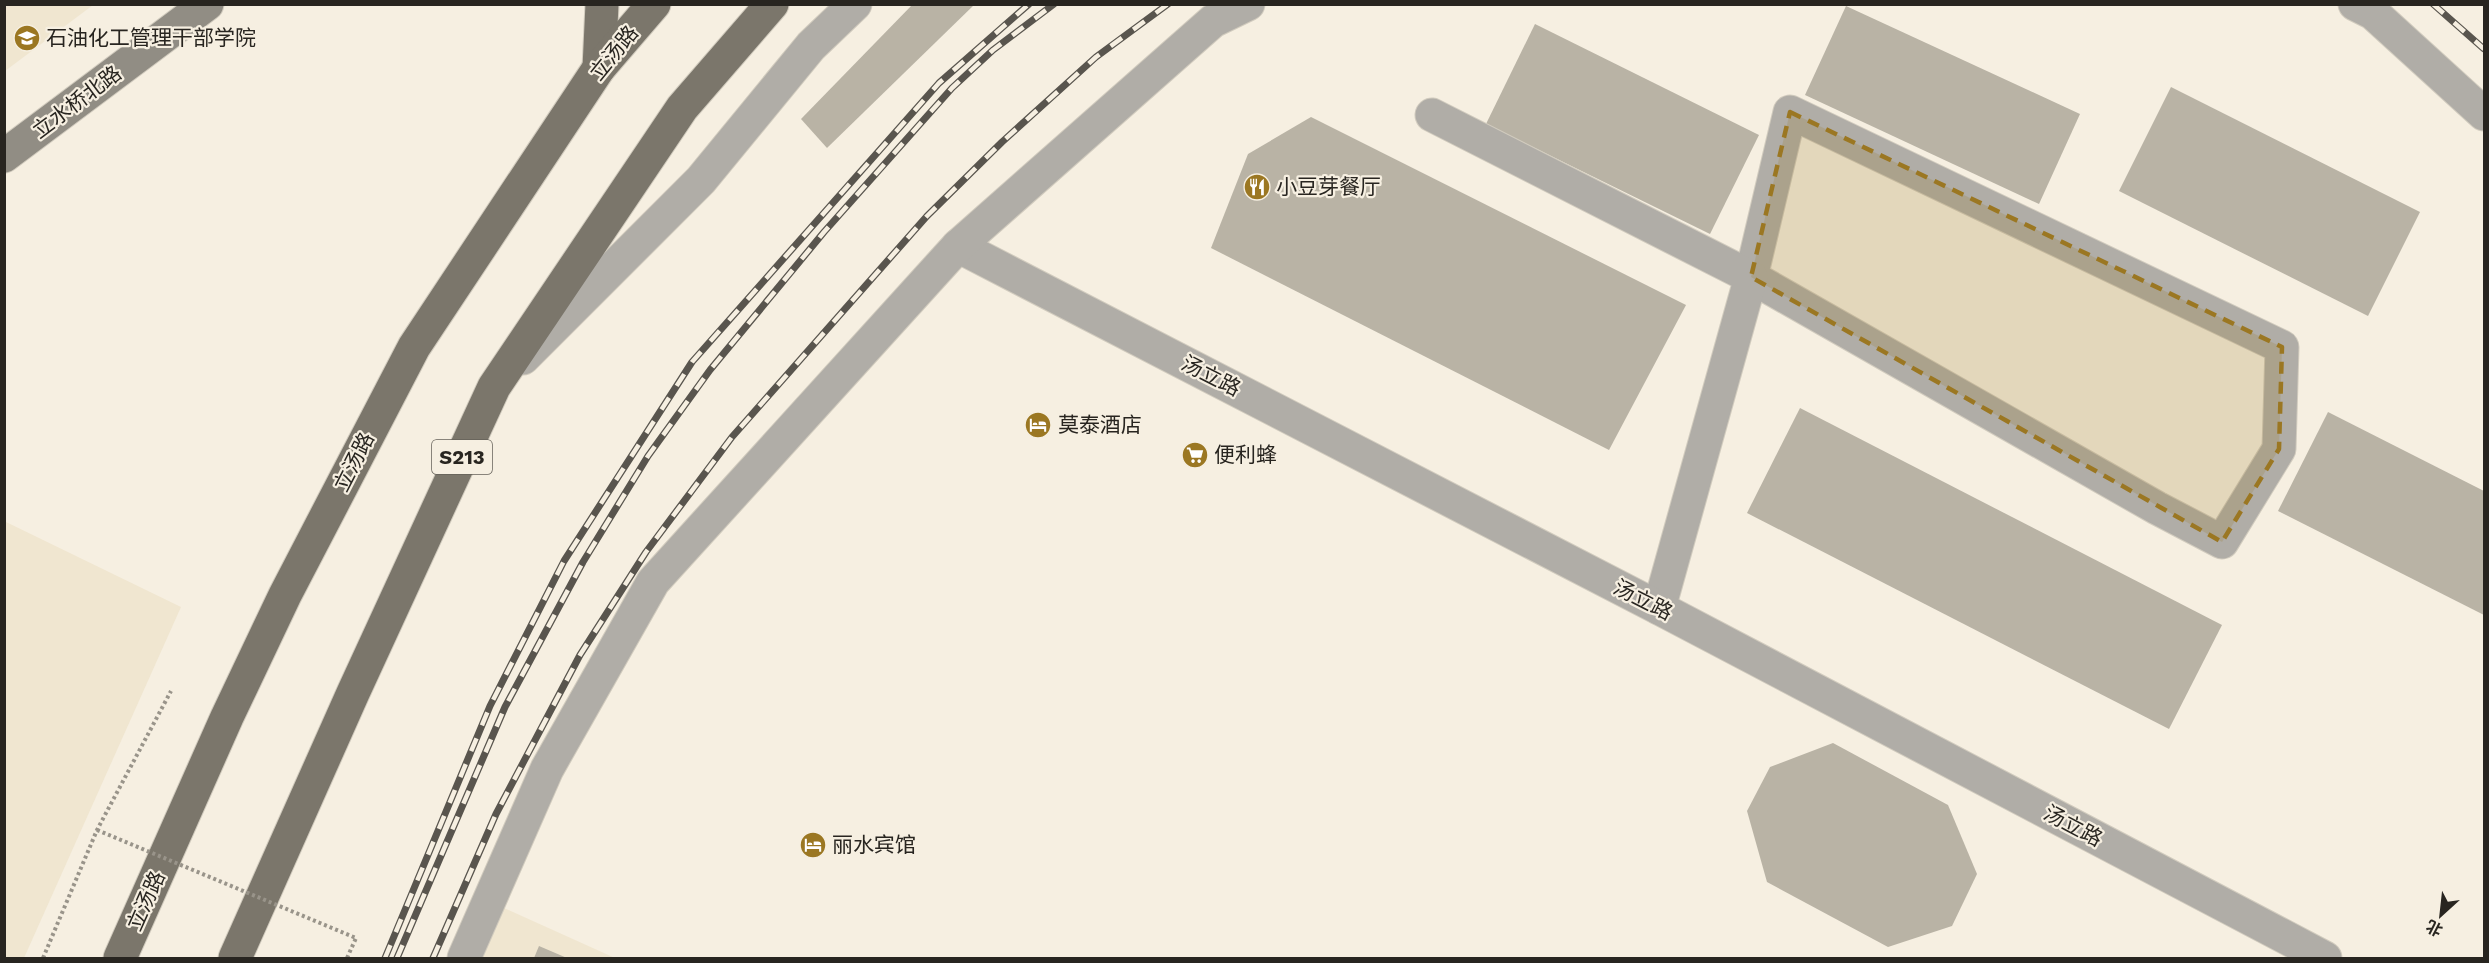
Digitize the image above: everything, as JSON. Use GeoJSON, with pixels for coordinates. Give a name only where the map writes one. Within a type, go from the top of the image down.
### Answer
{"type":"FeatureCollection","features":[{"type":"Feature","properties":{"kind":"main road"},"geometry":{"type":"LineString","coordinates":[[599,68],[602,4]]}},
{"type":"Feature","properties":{"kind":"main road","name":"立汤路"},"geometry":{"type":"LineString","coordinates":[[120,958],[227,717],[414,347],[599,68],[654,4]]}},
{"type":"Feature","properties":{"kind":"main road","name":"S213"},"geometry":{"type":"LineString","coordinates":[[235,958],[353,693],[494,387],[682,108],[772,4]]}},
{"type":"Feature","properties":{"kind":"street","name":"立水桥北路"},"geometry":{"type":"LineString","coordinates":[[4,156],[207,4]]}},
{"type":"Feature","properties":{"kind":"street","name":"S213"},"geometry":{"type":"LineString","coordinates":[[494,387],[701,180],[811,46],[855,4]]}},
{"type":"Feature","properties":{"kind":"street"},"geometry":{"type":"LineString","coordinates":[[464,958],[547,769],[653,582],[958,246],[1214,21],[1248,4]]}},
{"type":"Feature","properties":{"kind":"street"},"geometry":{"type":"LineString","coordinates":[[2355,4],[2373,13],[2484,114]]}},
{"type":"Feature","properties":{"kind":"street"},"geometry":{"type":"LineString","coordinates":[[1432,115],[1751,277],[2157,508],[2222,542],[2279,448],[2282,347],[1790,112],[1751,277],[1659,608]]}},
{"type":"Feature","properties":{"kind":"street","name":"汤立路"},"geometry":{"type":"LineString","coordinates":[[958,246],[1659,608],[2325,958]]}},
{"type":"Feature","properties":{"kind":"path"},"geometry":{"type":"LineString","coordinates":[[43,958],[97,830],[171,691]]}},
{"type":"Feature","properties":{"kind":"path"},"geometry":{"type":"LineString","coordinates":[[97,830],[356,938],[347,958]]}},
{"type":"Feature","properties":{"kind":"highlighted area"},"geometry":{"type":"Polygon","coordinates":[[[1790,112],[2282,347],[2279,449],[2222,542],[1751,277],[1790,112]]]}},
{"type":"Feature","properties":{"kind":"shaded area","name":"石油化工管理干部学院"},"geometry":{"type":"Polygon","coordinates":[[[5,4],[93,4],[93,5],[5,71],[5,4]]]}},
{"type":"Feature","properties":{"kind":"shaded area"},"geometry":{"type":"Polygon","coordinates":[[[4,521],[181,607],[24,958],[4,958],[4,521]]]}},
{"type":"Feature","properties":{"kind":"shaded area"},"geometry":{"type":"Polygon","coordinates":[[[504,908],[615,958],[480,958],[504,908]]]}},
{"type":"Feature","properties":{"kind":"building"},"geometry":{"type":"Polygon","coordinates":[[[913,4],[975,4],[827,148],[801,119],[913,4]]]}},
{"type":"Feature","properties":{"kind":"building"},"geometry":{"type":"Polygon","coordinates":[[[1846,6],[2080,114],[2039,204],[1805,95],[1846,6]]]}},
{"type":"Feature","properties":{"kind":"building"},"geometry":{"type":"Polygon","coordinates":[[[1535,24],[1759,135],[1710,234],[1486,124],[1535,24]]]}},
{"type":"Feature","properties":{"kind":"building"},"geometry":{"type":"Polygon","coordinates":[[[2171,87],[2420,212],[2368,316],[2119,191],[2171,87]]]}},
{"type":"Feature","properties":{"kind":"building"},"geometry":{"type":"Polygon","coordinates":[[[1311,117],[1686,305],[1609,450],[1211,248],[1248,154],[1311,117]]]}},
{"type":"Feature","properties":{"kind":"building"},"geometry":{"type":"Polygon","coordinates":[[[1800,408],[2222,625],[2169,729],[1747,513],[1800,408]]]}},
{"type":"Feature","properties":{"kind":"building"},"geometry":{"type":"Polygon","coordinates":[[[2328,412],[2484,491],[2484,615],[2278,511],[2328,412]]]}},
{"type":"Feature","properties":{"kind":"building"},"geometry":{"type":"Polygon","coordinates":[[[1833,743],[1948,805],[1977,874],[1952,926],[1888,947],[1767,882],[1747,811],[1770,767],[1833,743]]]}},
{"type":"Feature","properties":{"kind":"building"},"geometry":{"type":"Polygon","coordinates":[[[539,946],[567,958],[534,958],[539,946]]]}},
{"type":"Feature","properties":{"kind":"railway"},"geometry":{"type":"LineString","coordinates":[[385,958],[490,706],[564,561],[692,362],[939,83],[1029,4]]}},
{"type":"Feature","properties":{"kind":"railway"},"geometry":{"type":"LineString","coordinates":[[397,958],[505,707],[583,562],[648,456],[710,370],[824,232],[952,88],[993,50],[1054,4]]}},
{"type":"Feature","properties":{"kind":"railway"},"geometry":{"type":"LineString","coordinates":[[433,958],[496,814],[580,655],[646,552],[732,437],[927,216],[1002,142],[1096,57],[1168,4]]}},
{"type":"Feature","properties":{"kind":"railway"},"geometry":{"type":"LineString","coordinates":[[2433,4],[2484,49]]}},
{"type":"Feature","properties":{"kind":"place","name":"石油化工管理干部学院"},"geometry":{"type":"Point","coordinates":[27,38]}},
{"type":"Feature","properties":{"kind":"place","name":"小豆芽餐厅"},"geometry":{"type":"Point","coordinates":[1257,187]}},
{"type":"Feature","properties":{"kind":"place","name":"莫泰酒店"},"geometry":{"type":"Point","coordinates":[1038,425]}},
{"type":"Feature","properties":{"kind":"place","name":"便利蜂"},"geometry":{"type":"Point","coordinates":[1195,455]}},
{"type":"Feature","properties":{"kind":"place","name":"丽水宾馆"},"geometry":{"type":"Point","coordinates":[813,845]}}]}
